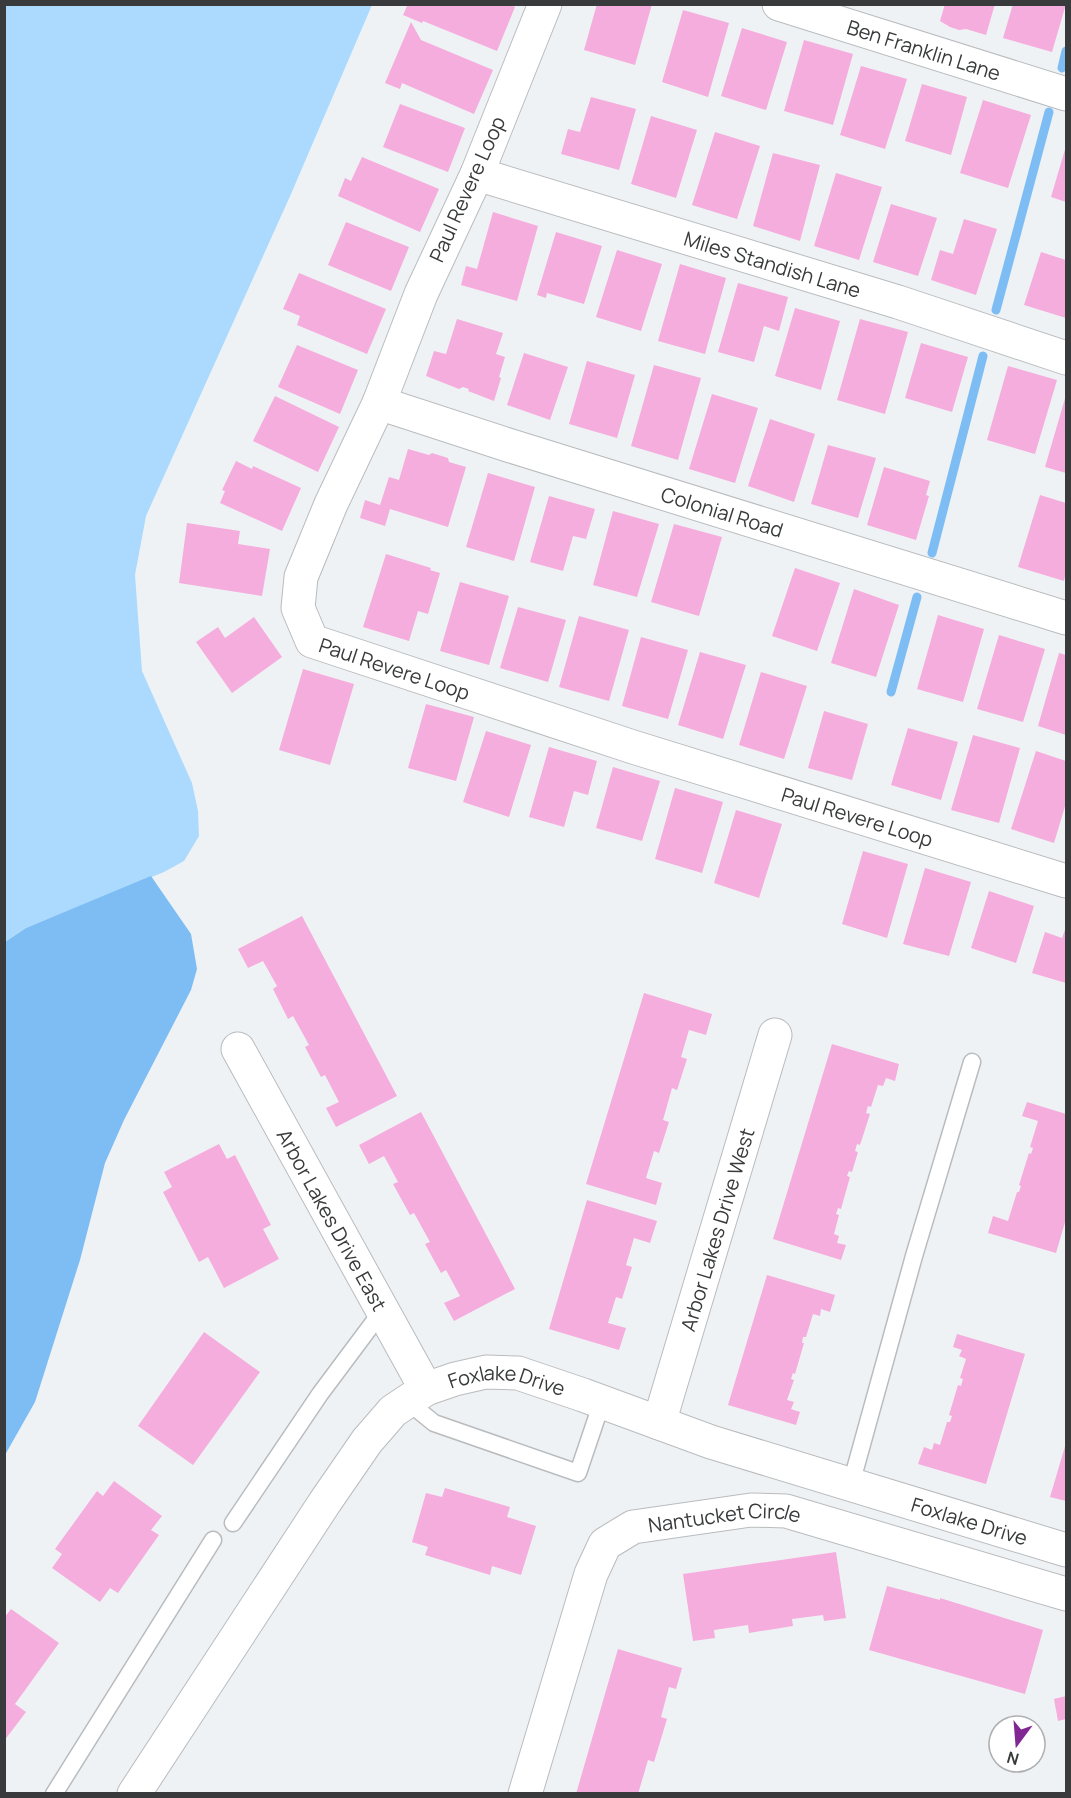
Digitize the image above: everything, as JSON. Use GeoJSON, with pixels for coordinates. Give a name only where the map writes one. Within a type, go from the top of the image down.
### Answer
{"type":"FeatureCollection","features":[{"type":"Feature","properties":{"kind":"street","name":"Paul Revere Loop"},"geometry":{"type":"LineString","coordinates":[[545,4],[477,174],[421,294],[379,403],[331,504],[301,577],[298,608],[312,641],[633,747],[1066,881]]}},
{"type":"Feature","properties":{"kind":"street","name":"Ben Franklin Lane"},"geometry":{"type":"LineString","coordinates":[[779,4],[1066,94]]}},
{"type":"Feature","properties":{"kind":"street","name":"Miles Standish Lane"},"geometry":{"type":"LineString","coordinates":[[477,174],[898,302],[1066,357]]}},
{"type":"Feature","properties":{"kind":"street","name":"Colonial Road"},"geometry":{"type":"LineString","coordinates":[[379,403],[522,450],[1066,618]]}},
{"type":"Feature","properties":{"kind":"street","name":"Arbor Lakes Drive West"},"geometry":{"type":"LineString","coordinates":[[658,1423],[775,1035]]}},
{"type":"Feature","properties":{"kind":"street","name":"Arbor Lakes Drive East"},"geometry":{"type":"LineString","coordinates":[[238,1049],[382,1311],[417,1395]]}},
{"type":"Feature","properties":{"kind":"street","name":"Foxlake Drive"},"geometry":{"type":"LineString","coordinates":[[134,1794],[367,1441],[393,1411],[417,1395],[455,1379],[486,1372],[518,1373],[711,1442],[1066,1550]]}},
{"type":"Feature","properties":{"kind":"street","name":"Nantucket Circle"},"geometry":{"type":"LineString","coordinates":[[525,1794],[591,1574],[604,1544],[633,1527],[750,1510],[786,1511],[1066,1594]]}},
{"type":"Feature","properties":{"kind":"lane"},"geometry":{"type":"LineString","coordinates":[[851,1484],[914,1256],[972,1062]]}},
{"type":"Feature","properties":{"kind":"lane"},"geometry":{"type":"LineString","coordinates":[[233,1523],[320,1394],[382,1311]]}},
{"type":"Feature","properties":{"kind":"lane"},"geometry":{"type":"LineString","coordinates":[[417,1395],[434,1423],[578,1473],[602,1402]]}},
{"type":"Feature","properties":{"kind":"lane"},"geometry":{"type":"LineString","coordinates":[[54,1794],[213,1540]]}},
{"type":"Feature","properties":{"kind":"shaded area"},"geometry":{"type":"Polygon","coordinates":[[[5,5],[372,5],[291,194],[146,516],[135,575],[142,671],[192,783],[198,811],[199,836],[184,861],[164,872],[26,928],[5,942],[5,5]]]}},
{"type":"Feature","properties":{"kind":"shaded area"},"geometry":{"type":"Polygon","coordinates":[[[151,876],[191,934],[197,969],[191,990],[124,1120],[105,1163],[80,1260],[35,1402],[5,1455],[5,942],[26,928],[151,876]]]}},
{"type":"Feature","properties":{"kind":"building"},"geometry":{"type":"Polygon","coordinates":[[[408,4],[509,4],[515,7],[497,51],[403,15],[408,4]]]}},
{"type":"Feature","properties":{"kind":"building"},"geometry":{"type":"Polygon","coordinates":[[[597,4],[652,4],[635,65],[584,50],[597,4]]]}},
{"type":"Feature","properties":{"kind":"building"},"geometry":{"type":"Polygon","coordinates":[[[945,4],[995,4],[986,35],[966,29],[959,30],[940,21],[945,4]]]}},
{"type":"Feature","properties":{"kind":"building"},"geometry":{"type":"Polygon","coordinates":[[[1013,4],[1066,4],[1052,52],[1003,38],[1013,4]]]}},
{"type":"Feature","properties":{"kind":"building"},"geometry":{"type":"Polygon","coordinates":[[[683,10],[729,23],[708,97],[662,82],[683,10]]]}},
{"type":"Feature","properties":{"kind":"building"},"geometry":{"type":"Polygon","coordinates":[[[411,22],[421,40],[493,70],[474,114],[402,83],[400,89],[385,83],[411,22]]]}},
{"type":"Feature","properties":{"kind":"building"},"geometry":{"type":"Polygon","coordinates":[[[742,28],[787,42],[766,110],[721,96],[742,28]]]}},
{"type":"Feature","properties":{"kind":"building"},"geometry":{"type":"Polygon","coordinates":[[[804,40],[853,54],[833,125],[784,111],[804,40]]]}},
{"type":"Feature","properties":{"kind":"building"},"geometry":{"type":"Polygon","coordinates":[[[861,66],[907,79],[885,149],[840,135],[861,66]]]}},
{"type":"Feature","properties":{"kind":"building"},"geometry":{"type":"Polygon","coordinates":[[[922,84],[967,97],[951,155],[905,141],[922,84]]]}},
{"type":"Feature","properties":{"kind":"building"},"geometry":{"type":"Polygon","coordinates":[[[591,97],[636,109],[619,170],[561,154],[568,129],[580,132],[591,97]]]}},
{"type":"Feature","properties":{"kind":"building"},"geometry":{"type":"Polygon","coordinates":[[[983,100],[1031,115],[1008,188],[960,173],[983,100]]]}},
{"type":"Feature","properties":{"kind":"building"},"geometry":{"type":"Polygon","coordinates":[[[400,104],[465,128],[448,172],[383,147],[400,104]]]}},
{"type":"Feature","properties":{"kind":"building"},"geometry":{"type":"Polygon","coordinates":[[[651,116],[697,130],[676,198],[631,184],[651,116]]]}},
{"type":"Feature","properties":{"kind":"building"},"geometry":{"type":"Polygon","coordinates":[[[715,132],[760,146],[737,219],[692,205],[715,132]]]}},
{"type":"Feature","properties":{"kind":"building"},"geometry":{"type":"Polygon","coordinates":[[[1066,146],[1066,202],[1051,197],[1066,146]]]}},
{"type":"Feature","properties":{"kind":"building"},"geometry":{"type":"Polygon","coordinates":[[[773,153],[820,165],[800,241],[753,226],[773,153]]]}},
{"type":"Feature","properties":{"kind":"building"},"geometry":{"type":"Polygon","coordinates":[[[362,157],[439,189],[420,232],[338,196],[345,178],[351,181],[362,157]]]}},
{"type":"Feature","properties":{"kind":"building"},"geometry":{"type":"Polygon","coordinates":[[[836,173],[882,187],[859,260],[814,246],[836,173]]]}},
{"type":"Feature","properties":{"kind":"building"},"geometry":{"type":"Polygon","coordinates":[[[891,204],[937,218],[918,276],[873,262],[891,204]]]}},
{"type":"Feature","properties":{"kind":"building"},"geometry":{"type":"Polygon","coordinates":[[[493,212],[538,226],[517,301],[461,285],[466,266],[477,269],[493,212]]]}},
{"type":"Feature","properties":{"kind":"building"},"geometry":{"type":"Polygon","coordinates":[[[964,219],[997,229],[976,295],[931,280],[940,250],[953,254],[964,219]]]}},
{"type":"Feature","properties":{"kind":"building"},"geometry":{"type":"Polygon","coordinates":[[[346,222],[409,247],[391,291],[328,265],[346,222]]]}},
{"type":"Feature","properties":{"kind":"building"},"geometry":{"type":"Polygon","coordinates":[[[556,232],[602,246],[584,304],[547,293],[546,298],[537,295],[556,232]]]}},
{"type":"Feature","properties":{"kind":"building"},"geometry":{"type":"Polygon","coordinates":[[[617,250],[662,264],[641,331],[596,317],[617,250]]]}},
{"type":"Feature","properties":{"kind":"building"},"geometry":{"type":"Polygon","coordinates":[[[1041,252],[1066,260],[1066,318],[1024,305],[1041,252]]]}},
{"type":"Feature","properties":{"kind":"building"},"geometry":{"type":"Polygon","coordinates":[[[680,264],[726,278],[705,354],[658,341],[680,264]]]}},
{"type":"Feature","properties":{"kind":"building"},"geometry":{"type":"Polygon","coordinates":[[[299,273],[386,309],[367,354],[297,325],[300,316],[283,309],[299,273]]]}},
{"type":"Feature","properties":{"kind":"building"},"geometry":{"type":"Polygon","coordinates":[[[738,283],[788,297],[779,331],[764,326],[754,362],[718,352],[738,283]]]}},
{"type":"Feature","properties":{"kind":"building"},"geometry":{"type":"Polygon","coordinates":[[[795,308],[840,321],[821,390],[775,376],[795,308]]]}},
{"type":"Feature","properties":{"kind":"building"},"geometry":{"type":"Polygon","coordinates":[[[457,319],[503,333],[496,354],[505,357],[494,401],[468,391],[469,389],[463,387],[459,389],[426,376],[434,351],[446,354],[457,319]]]}},
{"type":"Feature","properties":{"kind":"building"},"geometry":{"type":"Polygon","coordinates":[[[860,319],[908,332],[885,414],[837,400],[860,319]]]}},
{"type":"Feature","properties":{"kind":"building"},"geometry":{"type":"Polygon","coordinates":[[[921,343],[968,357],[952,412],[905,398],[921,343]]]}},
{"type":"Feature","properties":{"kind":"building"},"geometry":{"type":"Polygon","coordinates":[[[297,345],[358,370],[340,414],[278,387],[297,345]]]}},
{"type":"Feature","properties":{"kind":"building"},"geometry":{"type":"Polygon","coordinates":[[[524,353],[568,367],[550,420],[507,405],[524,353]]]}},
{"type":"Feature","properties":{"kind":"building"},"geometry":{"type":"Polygon","coordinates":[[[587,361],[635,375],[617,438],[569,424],[587,361]]]}},
{"type":"Feature","properties":{"kind":"building"},"geometry":{"type":"Polygon","coordinates":[[[654,365],[701,378],[678,460],[631,446],[654,365]]]}},
{"type":"Feature","properties":{"kind":"building"},"geometry":{"type":"Polygon","coordinates":[[[1008,366],[1057,380],[1035,454],[987,440],[1008,366]]]}},
{"type":"Feature","properties":{"kind":"building"},"geometry":{"type":"Polygon","coordinates":[[[712,394],[758,408],[735,483],[689,469],[712,394]]]}},
{"type":"Feature","properties":{"kind":"building"},"geometry":{"type":"Polygon","coordinates":[[[1066,395],[1066,473],[1045,467],[1066,395]]]}},
{"type":"Feature","properties":{"kind":"building"},"geometry":{"type":"Polygon","coordinates":[[[275,396],[339,427],[318,472],[253,441],[275,396]]]}},
{"type":"Feature","properties":{"kind":"building"},"geometry":{"type":"Polygon","coordinates":[[[770,419],[815,434],[794,502],[748,486],[770,419]]]}},
{"type":"Feature","properties":{"kind":"building"},"geometry":{"type":"Polygon","coordinates":[[[828,445],[876,458],[858,518],[811,504],[828,445]]]}},
{"type":"Feature","properties":{"kind":"building"},"geometry":{"type":"Polygon","coordinates":[[[408,449],[429,455],[432,453],[448,458],[449,462],[466,467],[448,527],[390,509],[385,526],[360,518],[365,500],[380,505],[389,477],[399,480],[408,449]]]}},
{"type":"Feature","properties":{"kind":"building"},"geometry":{"type":"Polygon","coordinates":[[[236,461],[252,469],[253,466],[301,488],[282,531],[220,503],[225,491],[222,490],[236,461]]]}},
{"type":"Feature","properties":{"kind":"building"},"geometry":{"type":"Polygon","coordinates":[[[884,467],[930,481],[926,495],[929,496],[916,540],[867,525],[884,467]]]}},
{"type":"Feature","properties":{"kind":"building"},"geometry":{"type":"Polygon","coordinates":[[[488,473],[535,487],[514,561],[466,547],[488,473]]]}},
{"type":"Feature","properties":{"kind":"building"},"geometry":{"type":"Polygon","coordinates":[[[1040,495],[1066,503],[1064,581],[1018,567],[1040,495]]]}},
{"type":"Feature","properties":{"kind":"building"},"geometry":{"type":"Polygon","coordinates":[[[549,496],[595,509],[586,539],[573,536],[563,571],[530,562],[549,496]]]}},
{"type":"Feature","properties":{"kind":"building"},"geometry":{"type":"Polygon","coordinates":[[[613,511],[659,524],[637,597],[593,585],[613,511]]]}},
{"type":"Feature","properties":{"kind":"building"},"geometry":{"type":"Polygon","coordinates":[[[187,523],[240,531],[238,544],[270,549],[262,596],[179,583],[187,523]]]}},
{"type":"Feature","properties":{"kind":"building"},"geometry":{"type":"Polygon","coordinates":[[[674,524],[722,537],[699,616],[651,602],[674,524]]]}},
{"type":"Feature","properties":{"kind":"building"},"geometry":{"type":"Polygon","coordinates":[[[386,554],[440,573],[428,614],[418,611],[409,641],[363,627],[386,554]]]}},
{"type":"Feature","properties":{"kind":"building"},"geometry":{"type":"Polygon","coordinates":[[[795,568],[840,583],[817,651],[772,636],[795,568]]]}},
{"type":"Feature","properties":{"kind":"building"},"geometry":{"type":"Polygon","coordinates":[[[460,582],[509,596],[489,665],[440,651],[460,582]]]}},
{"type":"Feature","properties":{"kind":"building"},"geometry":{"type":"Polygon","coordinates":[[[854,589],[899,605],[876,677],[831,663],[854,589]]]}},
{"type":"Feature","properties":{"kind":"building"},"geometry":{"type":"Polygon","coordinates":[[[518,607],[566,620],[548,682],[500,668],[518,607]]]}},
{"type":"Feature","properties":{"kind":"building"},"geometry":{"type":"Polygon","coordinates":[[[938,615],[984,629],[963,702],[917,689],[938,615]]]}},
{"type":"Feature","properties":{"kind":"building"},"geometry":{"type":"Polygon","coordinates":[[[579,616],[629,630],[609,701],[559,687],[579,616]]]}},
{"type":"Feature","properties":{"kind":"building"},"geometry":{"type":"Polygon","coordinates":[[[254,617],[282,657],[232,693],[196,642],[218,627],[225,638],[254,617]]]}},
{"type":"Feature","properties":{"kind":"building"},"geometry":{"type":"Polygon","coordinates":[[[999,635],[1045,649],[1023,722],[977,709],[999,635]]]}},
{"type":"Feature","properties":{"kind":"building"},"geometry":{"type":"Polygon","coordinates":[[[641,637],[688,650],[668,719],[622,706],[641,637]]]}},
{"type":"Feature","properties":{"kind":"building"},"geometry":{"type":"Polygon","coordinates":[[[700,652],[746,665],[723,739],[678,725],[700,652]]]}},
{"type":"Feature","properties":{"kind":"building"},"geometry":{"type":"Polygon","coordinates":[[[1059,653],[1066,655],[1066,735],[1038,726],[1059,653]]]}},
{"type":"Feature","properties":{"kind":"building"},"geometry":{"type":"Polygon","coordinates":[[[303,669],[354,684],[330,765],[279,750],[303,669]]]}},
{"type":"Feature","properties":{"kind":"building"},"geometry":{"type":"Polygon","coordinates":[[[761,672],[807,686],[784,759],[739,745],[761,672]]]}},
{"type":"Feature","properties":{"kind":"building"},"geometry":{"type":"Polygon","coordinates":[[[426,704],[474,717],[456,781],[408,768],[426,704]]]}},
{"type":"Feature","properties":{"kind":"building"},"geometry":{"type":"Polygon","coordinates":[[[824,711],[868,724],[852,780],[808,768],[824,711]]]}},
{"type":"Feature","properties":{"kind":"building"},"geometry":{"type":"Polygon","coordinates":[[[908,728],[958,742],[941,800],[891,785],[908,728]]]}},
{"type":"Feature","properties":{"kind":"building"},"geometry":{"type":"Polygon","coordinates":[[[486,731],[531,745],[509,817],[463,802],[486,731]]]}},
{"type":"Feature","properties":{"kind":"building"},"geometry":{"type":"Polygon","coordinates":[[[973,735],[1020,748],[999,823],[951,810],[973,735]]]}},
{"type":"Feature","properties":{"kind":"building"},"geometry":{"type":"Polygon","coordinates":[[[549,747],[597,761],[588,795],[574,791],[564,827],[529,817],[549,747]]]}},
{"type":"Feature","properties":{"kind":"building"},"geometry":{"type":"Polygon","coordinates":[[[1036,751],[1066,761],[1066,803],[1054,843],[1011,829],[1036,751]]]}},
{"type":"Feature","properties":{"kind":"building"},"geometry":{"type":"Polygon","coordinates":[[[613,767],[660,781],[642,841],[596,828],[613,767]]]}},
{"type":"Feature","properties":{"kind":"building"},"geometry":{"type":"Polygon","coordinates":[[[675,788],[723,802],[702,873],[655,859],[675,788]]]}},
{"type":"Feature","properties":{"kind":"building"},"geometry":{"type":"Polygon","coordinates":[[[736,810],[782,824],[759,898],[714,883],[736,810]]]}},
{"type":"Feature","properties":{"kind":"building"},"geometry":{"type":"Polygon","coordinates":[[[863,851],[908,864],[887,938],[842,924],[863,851]]]}},
{"type":"Feature","properties":{"kind":"building"},"geometry":{"type":"Polygon","coordinates":[[[925,868],[971,882],[949,956],[903,944],[925,868]]]}},
{"type":"Feature","properties":{"kind":"building"},"geometry":{"type":"Polygon","coordinates":[[[989,891],[1034,906],[1016,963],[971,948],[989,891]]]}},
{"type":"Feature","properties":{"kind":"building"},"geometry":{"type":"Polygon","coordinates":[[[302,916],[397,1096],[336,1127],[326,1108],[339,1102],[325,1075],[321,1077],[305,1047],[309,1045],[293,1016],[288,1019],[273,989],[277,986],[263,961],[248,968],[238,949],[302,916]]]}},
{"type":"Feature","properties":{"kind":"building"},"geometry":{"type":"Polygon","coordinates":[[[1066,927],[1066,983],[1032,973],[1045,932],[1062,938],[1066,927]]]}},
{"type":"Feature","properties":{"kind":"building"},"geometry":{"type":"Polygon","coordinates":[[[644,993],[712,1014],[706,1035],[689,1030],[681,1057],[687,1059],[677,1090],[672,1088],[663,1120],[669,1122],[659,1153],[654,1151],[646,1178],[662,1183],[656,1205],[586,1184],[644,993]]]}},
{"type":"Feature","properties":{"kind":"building"},"geometry":{"type":"Polygon","coordinates":[[[832,1044],[899,1064],[895,1081],[886,1078],[883,1086],[878,1085],[871,1107],[868,1106],[866,1113],[870,1114],[860,1145],[857,1144],[855,1151],[858,1152],[852,1172],[849,1171],[847,1176],[850,1177],[841,1209],[838,1208],[836,1214],[839,1215],[834,1234],[839,1236],[837,1243],[846,1245],[841,1260],[773,1239],[832,1044]]]}},
{"type":"Feature","properties":{"kind":"building"},"geometry":{"type":"Polygon","coordinates":[[[1027,1102],[1066,1114],[1066,1219],[1056,1253],[988,1233],[993,1216],[1008,1221],[1021,1186],[1019,1185],[1029,1153],[1031,1154],[1033,1148],[1030,1147],[1038,1121],[1022,1116],[1027,1102]]]}},
{"type":"Feature","properties":{"kind":"building"},"geometry":{"type":"Polygon","coordinates":[[[421,1112],[515,1289],[454,1321],[444,1303],[460,1296],[446,1270],[441,1273],[425,1244],[430,1242],[414,1213],[410,1215],[393,1184],[398,1182],[384,1156],[369,1164],[359,1145],[421,1112]]]}},
{"type":"Feature","properties":{"kind":"building"},"geometry":{"type":"Polygon","coordinates":[[[219,1144],[227,1159],[235,1155],[271,1225],[263,1229],[279,1259],[224,1288],[208,1257],[199,1262],[163,1192],[172,1187],[164,1172],[219,1144]]]}},
{"type":"Feature","properties":{"kind":"building"},"geometry":{"type":"Polygon","coordinates":[[[587,1200],[657,1221],[650,1243],[634,1238],[626,1265],[632,1267],[622,1299],[616,1297],[608,1323],[626,1328],[619,1350],[549,1329],[587,1200]]]}},
{"type":"Feature","properties":{"kind":"building"},"geometry":{"type":"Polygon","coordinates":[[[767,1275],[835,1295],[830,1312],[821,1309],[820,1316],[813,1314],[806,1337],[803,1337],[802,1343],[804,1343],[795,1374],[793,1373],[791,1379],[794,1380],[787,1400],[794,1402],[791,1409],[800,1412],[796,1425],[728,1405],[767,1275]]]}},
{"type":"Feature","properties":{"kind":"building"},"geometry":{"type":"Polygon","coordinates":[[[204,1332],[260,1372],[193,1465],[138,1426],[204,1332]]]}},
{"type":"Feature","properties":{"kind":"building"},"geometry":{"type":"Polygon","coordinates":[[[957,1334],[1025,1354],[986,1484],[918,1464],[924,1447],[932,1450],[934,1443],[940,1445],[947,1422],[950,1422],[952,1416],[949,1415],[958,1385],[961,1386],[963,1379],[960,1378],[966,1359],[959,1356],[962,1350],[953,1347],[957,1334]]]}},
{"type":"Feature","properties":{"kind":"building"},"geometry":{"type":"Polygon","coordinates":[[[1066,1443],[1066,1501],[1050,1497],[1066,1443]]]}},
{"type":"Feature","properties":{"kind":"building"},"geometry":{"type":"Polygon","coordinates":[[[114,1481],[162,1516],[151,1530],[159,1535],[118,1593],[110,1588],[100,1602],[52,1568],[62,1554],[55,1549],[97,1491],[103,1496],[114,1481]]]}},
{"type":"Feature","properties":{"kind":"building"},"geometry":{"type":"Polygon","coordinates":[[[445,1488],[510,1507],[507,1517],[536,1526],[521,1575],[492,1566],[490,1575],[425,1555],[428,1547],[412,1542],[426,1493],[442,1497],[445,1488]]]}},
{"type":"Feature","properties":{"kind":"building"},"geometry":{"type":"Polygon","coordinates":[[[836,1552],[846,1618],[824,1621],[823,1615],[792,1619],[793,1626],[749,1633],[748,1625],[714,1630],[715,1638],[693,1641],[683,1574],[836,1552]]]}},
{"type":"Feature","properties":{"kind":"building"},"geometry":{"type":"Polygon","coordinates":[[[887,1586],[940,1600],[940,1598],[1043,1630],[1025,1694],[869,1650],[887,1586]]]}},
{"type":"Feature","properties":{"kind":"building"},"geometry":{"type":"Polygon","coordinates":[[[11,1609],[59,1643],[15,1704],[26,1712],[4,1741],[4,1618],[11,1609]]]}},
{"type":"Feature","properties":{"kind":"building"},"geometry":{"type":"Polygon","coordinates":[[[618,1649],[682,1668],[676,1689],[669,1687],[661,1717],[667,1719],[654,1762],[648,1760],[638,1794],[576,1794],[618,1649]]]}},
{"type":"Feature","properties":{"kind":"building"},"geometry":{"type":"Polygon","coordinates":[[[1066,1696],[1066,1719],[1058,1721],[1054,1699],[1066,1696]]]}},
{"type":"Feature","properties":{"kind":"waterway"},"geometry":{"type":"LineString","coordinates":[[1062,68],[1066,51]]}},
{"type":"Feature","properties":{"kind":"waterway"},"geometry":{"type":"LineString","coordinates":[[996,310],[1049,112]]}},
{"type":"Feature","properties":{"kind":"waterway"},"geometry":{"type":"LineString","coordinates":[[932,553],[983,356]]}},
{"type":"Feature","properties":{"kind":"waterway"},"geometry":{"type":"LineString","coordinates":[[891,692],[917,597]]}}]}
